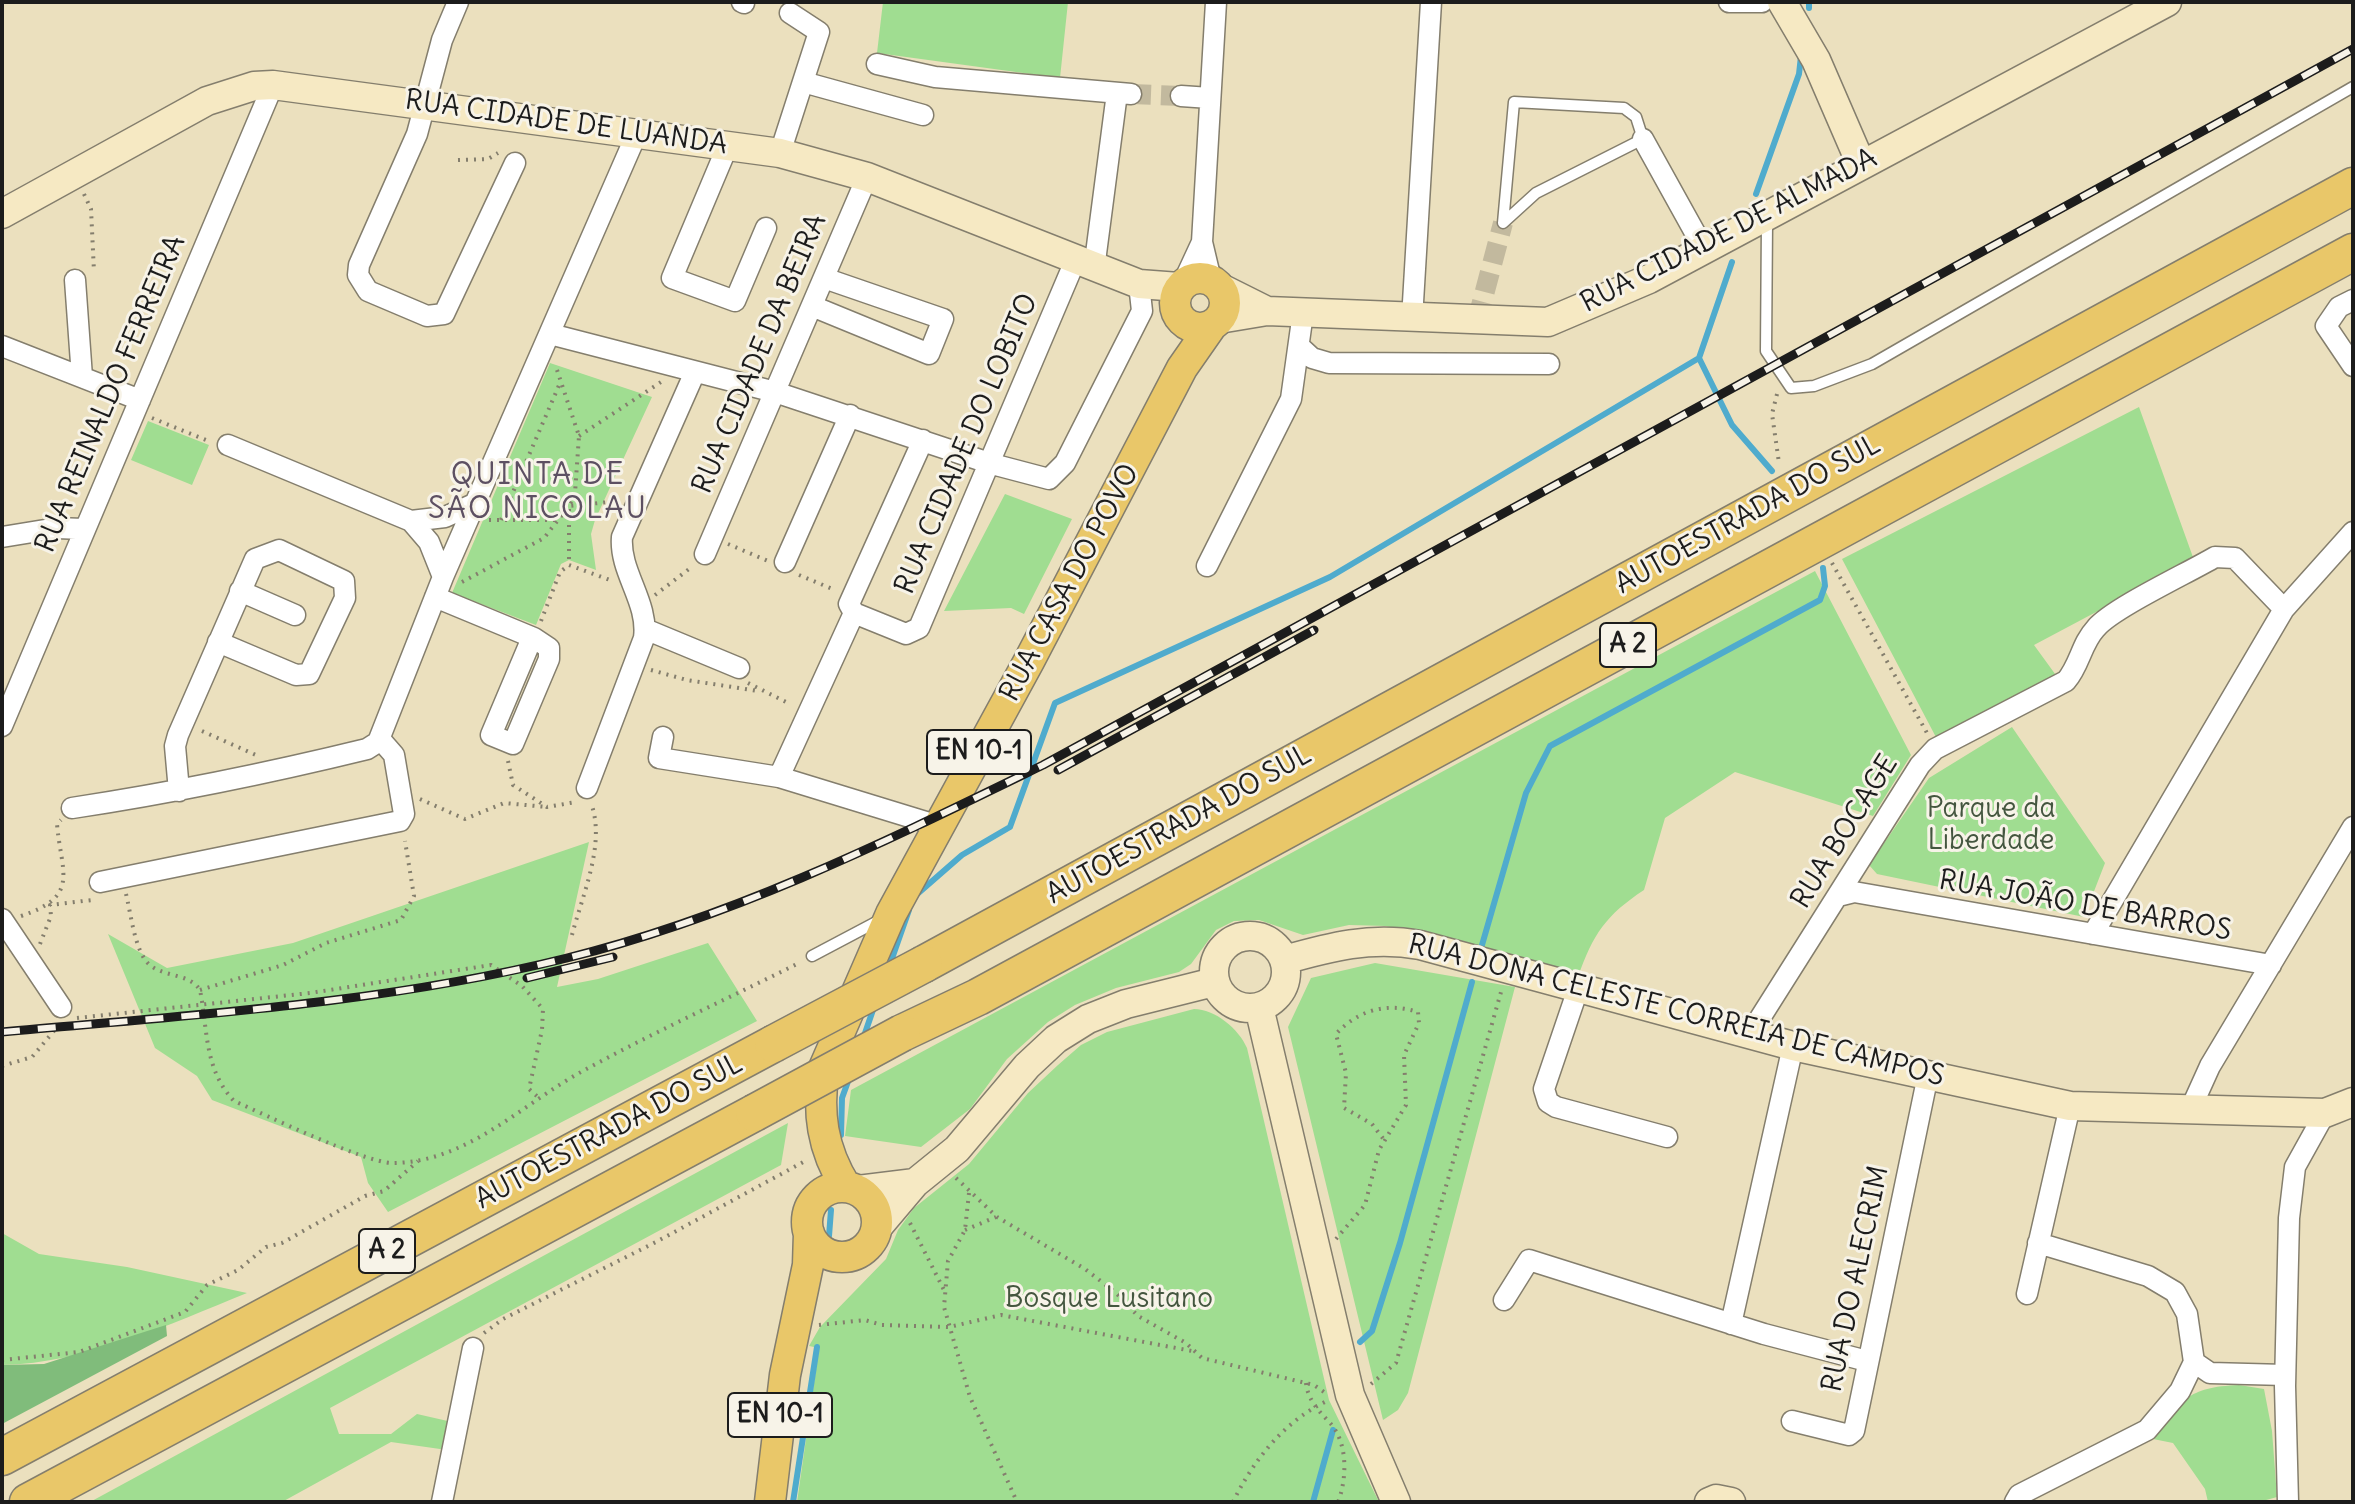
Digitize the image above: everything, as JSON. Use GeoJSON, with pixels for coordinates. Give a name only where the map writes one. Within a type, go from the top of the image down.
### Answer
{"type":"FeatureCollection","features":[{"type":"Feature","properties":{"kind":"highway","name":"AUTOESTRADA DO SUL"},"geometry":{"type":"LineString","coordinates":[[2,1457],[924,964],[2353,186]]}},
{"type":"Feature","properties":{"kind":"highway","name":"AUTOESTRADA DO SUL"},"geometry":{"type":"LineString","coordinates":[[28,1502],[902,1033],[993,989],[2353,252]]}},
{"type":"Feature","properties":{"kind":"main road","name":"RUA CASA DO POVO"},"geometry":{"type":"LineString","coordinates":[[806,1327],[810,1220],[825,1149],[820,1093],[824,1068],[891,914],[1182,368],[1198,302]]}},
{"type":"Feature","properties":{"kind":"main road","name":"RUA CASA DO POVO"},"geometry":{"type":"LineString","coordinates":[[825,1149],[852,1189]]}},
{"type":"Feature","properties":{"kind":"main road"},"geometry":{"type":"LineString","coordinates":[[852,1189],[825,1191],[810,1220],[814,1243],[832,1256],[854,1256]]}},
{"type":"Feature","properties":{"kind":"main road","name":"EN 10-1"},"geometry":{"type":"LineString","coordinates":[[852,1189],[874,1206],[877,1228],[865,1250],[854,1256]]}},
{"type":"Feature","properties":{"kind":"main road","name":"RUA CASA DO POVO"},"geometry":{"type":"LineString","coordinates":[[770,1502],[785,1375],[824,1284],[854,1256]]}},
{"type":"Feature","properties":{"kind":"street"},"geometry":{"type":"LineString","coordinates":[[458,2],[442,40],[417,134],[359,265],[358,275],[368,291],[427,316],[444,314],[515,163]]}},
{"type":"Feature","properties":{"kind":"street","name":"RUA CASA DO POVO"},"geometry":{"type":"LineString","coordinates":[[1198,302],[1216,2]]}},
{"type":"Feature","properties":{"kind":"street"},"geometry":{"type":"LineString","coordinates":[[1412,319],[1431,2]]}},
{"type":"Feature","properties":{"kind":"street"},"geometry":{"type":"LineString","coordinates":[[1729,2],[1762,2]]}},
{"type":"Feature","properties":{"kind":"street","name":"RUA CIDADE DE ALMADA"},"geometry":{"type":"LineString","coordinates":[[2114,28],[2140,2]]}},
{"type":"Feature","properties":{"kind":"street","name":"RUA CIDADE DE ALMADA"},"geometry":{"type":"LineString","coordinates":[[1198,302],[1267,311],[1548,322],[1616,294],[1704,249],[2167,2]]}},
{"type":"Feature","properties":{"kind":"street"},"geometry":{"type":"LineString","coordinates":[[1785,9],[1816,60],[1861,164]]}},
{"type":"Feature","properties":{"kind":"street"},"geometry":{"type":"LineString","coordinates":[[780,153],[819,32],[790,13]]}},
{"type":"Feature","properties":{"kind":"street","name":"RUA CIDADE DO LOBITO"},"geometry":{"type":"LineString","coordinates":[[854,613],[903,633],[917,631],[1085,265],[1124,94],[935,77],[877,64]]}},
{"type":"Feature","properties":{"kind":"street"},"geometry":{"type":"LineString","coordinates":[[803,82],[923,115]]}},
{"type":"Feature","properties":{"kind":"street","name":"RUA CIDADE DE LUANDA"},"geometry":{"type":"LineString","coordinates":[[2,214],[207,101],[254,86],[273,85],[780,153],[867,177],[1085,265],[1198,302]]}},
{"type":"Feature","properties":{"kind":"street","name":"RUA REINALDO FERREIRA"},"geometry":{"type":"LineString","coordinates":[[2,726],[273,85]]}},
{"type":"Feature","properties":{"kind":"street"},"geometry":{"type":"LineString","coordinates":[[1181,96],[1210,98]]}},
{"type":"Feature","properties":{"kind":"street"},"geometry":{"type":"LineString","coordinates":[[72,808],[179,791],[367,749],[380,739],[439,587],[637,133]]}},
{"type":"Feature","properties":{"kind":"street"},"geometry":{"type":"LineString","coordinates":[[1643,139],[1704,249]]}},
{"type":"Feature","properties":{"kind":"street"},"geometry":{"type":"LineString","coordinates":[[728,145],[672,278],[735,301],[766,228]]}},
{"type":"Feature","properties":{"kind":"street","name":"RUA CIDADE DA BEIRA"},"geometry":{"type":"LineString","coordinates":[[705,554],[867,177]]}},
{"type":"Feature","properties":{"kind":"street"},"geometry":{"type":"LineString","coordinates":[[812,306],[929,354],[943,319],[824,278]]}},
{"type":"Feature","properties":{"kind":"street"},"geometry":{"type":"LineString","coordinates":[[75,280],[82,377]]}},
{"type":"Feature","properties":{"kind":"street"},"geometry":{"type":"LineString","coordinates":[[548,338],[775,392],[992,464],[1049,479],[1057,474],[1142,311],[1139,284]]}},
{"type":"Feature","properties":{"kind":"street"},"geometry":{"type":"LineString","coordinates":[[2353,300],[2339,307],[2326,326],[2353,366]]}},
{"type":"Feature","properties":{"kind":"street"},"geometry":{"type":"LineString","coordinates":[[1207,566],[1291,399],[1303,313]]}},
{"type":"Feature","properties":{"kind":"street"},"geometry":{"type":"LineString","coordinates":[[2,346],[82,377],[138,405]]}},
{"type":"Feature","properties":{"kind":"street"},"geometry":{"type":"LineString","coordinates":[[1299,346],[1312,358],[1329,363],[1549,364]]}},
{"type":"Feature","properties":{"kind":"street"},"geometry":{"type":"LineString","coordinates":[[588,793],[645,629],[622,544],[688,370]]}},
{"type":"Feature","properties":{"kind":"street"},"geometry":{"type":"LineString","coordinates":[[785,562],[850,415]]}},
{"type":"Feature","properties":{"kind":"street"},"geometry":{"type":"LineString","coordinates":[[779,777],[854,613],[849,604],[923,440]]}},
{"type":"Feature","properties":{"kind":"street"},"geometry":{"type":"LineString","coordinates":[[228,445],[411,521],[429,542],[439,587],[533,638],[491,735],[513,744]]}},
{"type":"Feature","properties":{"kind":"street"},"geometry":{"type":"LineString","coordinates":[[411,521],[472,512]]}},
{"type":"Feature","properties":{"kind":"street"},"geometry":{"type":"LineString","coordinates":[[2,537],[57,528],[83,529]]}},
{"type":"Feature","properties":{"kind":"street"},"geometry":{"type":"LineString","coordinates":[[2093,934],[2284,609],[2353,532]]}},
{"type":"Feature","properties":{"kind":"street"},"geometry":{"type":"LineString","coordinates":[[179,791],[176,741],[218,642],[240,591],[255,559],[274,550],[339,575],[347,589],[312,671],[306,675],[296,675],[218,642]]}},
{"type":"Feature","properties":{"kind":"street","name":"RUA BOCAGE"},"geometry":{"type":"LineString","coordinates":[[1750,1034],[1920,765],[1935,749],[2066,681],[2078,667],[2084,644],[2098,625],[2215,557],[2235,558],[2284,609]]}},
{"type":"Feature","properties":{"kind":"street"},"geometry":{"type":"LineString","coordinates":[[240,591],[295,615]]}},
{"type":"Feature","properties":{"kind":"street"},"geometry":{"type":"LineString","coordinates":[[645,629],[739,668]]}},
{"type":"Feature","properties":{"kind":"street"},"geometry":{"type":"LineString","coordinates":[[663,737],[659,758],[779,777],[939,826]]}},
{"type":"Feature","properties":{"kind":"street"},"geometry":{"type":"LineString","coordinates":[[102,893],[398,822],[404,814],[395,758],[380,739]]}},
{"type":"Feature","properties":{"kind":"street"},"geometry":{"type":"LineString","coordinates":[[2191,1108],[2210,1066],[2353,827]]}},
{"type":"Feature","properties":{"kind":"street"},"geometry":{"type":"LineString","coordinates":[[1863,857],[1861,873],[1867,884],[1890,900]]}},
{"type":"Feature","properties":{"kind":"street","name":"RUA JOÃO DE BARROS"},"geometry":{"type":"LineString","coordinates":[[1838,896],[1854,892],[2271,965]]}},
{"type":"Feature","properties":{"kind":"street"},"geometry":{"type":"LineString","coordinates":[[2,920],[61,1007]]}},
{"type":"Feature","properties":{"kind":"street"},"geometry":{"type":"LineString","coordinates":[[1257,936],[1268,941],[1284,960],[1286,972],[1278,994],[1259,1007],[1247,1009],[1226,1001],[1214,982],[1216,958],[1233,940],[1257,936]]}},
{"type":"Feature","properties":{"kind":"street","name":"RUA DONA CELESTE CORREIA DE CAMPOS"},"geometry":{"type":"LineString","coordinates":[[1284,960],[1353,942],[1390,939],[1793,1046],[2070,1106],[2325,1113],[2353,1102]]}},
{"type":"Feature","properties":{"kind":"street"},"geometry":{"type":"LineString","coordinates":[[877,1228],[915,1183],[957,1149],[1027,1066],[1056,1039],[1088,1019],[1114,1009],[1214,982]]}},
{"type":"Feature","properties":{"kind":"street"},"geometry":{"type":"LineString","coordinates":[[1578,989],[1544,1089],[1548,1102],[1556,1107],[1667,1137]]}},
{"type":"Feature","properties":{"kind":"street"},"geometry":{"type":"LineString","coordinates":[[1259,1007],[1350,1395],[1396,1502]]}},
{"type":"Feature","properties":{"kind":"street"},"geometry":{"type":"LineString","coordinates":[[1731,1324],[1793,1046]]}},
{"type":"Feature","properties":{"kind":"street","name":"RUA DO ALECRIM"},"geometry":{"type":"LineString","coordinates":[[1792,1421],[1849,1435],[1854,1431],[1928,1075]]}},
{"type":"Feature","properties":{"kind":"street"},"geometry":{"type":"LineString","coordinates":[[2027,1294],[2070,1106]]}},
{"type":"Feature","properties":{"kind":"street"},"geometry":{"type":"LineString","coordinates":[[2288,1502],[2285,1375],[2289,1218],[2295,1167],[2325,1113]]}},
{"type":"Feature","properties":{"kind":"street"},"geometry":{"type":"LineString","coordinates":[[852,1189],[915,1183]]}},
{"type":"Feature","properties":{"kind":"street"},"geometry":{"type":"LineString","coordinates":[[2015,1502],[2019,1495],[2147,1430],[2180,1391],[2194,1362],[2187,1314],[2175,1292],[2148,1276],[2038,1243]]}},
{"type":"Feature","properties":{"kind":"street"},"geometry":{"type":"LineString","coordinates":[[1504,1300],[1529,1260],[1731,1324],[1867,1361]]}},
{"type":"Feature","properties":{"kind":"street"},"geometry":{"type":"LineString","coordinates":[[442,1502],[473,1348]]}},
{"type":"Feature","properties":{"kind":"street"},"geometry":{"type":"LineString","coordinates":[[2194,1362],[2210,1373],[2285,1375]]}},
{"type":"Feature","properties":{"kind":"street"},"geometry":{"type":"LineString","coordinates":[[1709,1502],[1731,1502]]}},
{"type":"Feature","properties":{"kind":"lane"},"geometry":{"type":"LineString","coordinates":[[1767,215],[1766,351],[1791,388],[1814,386],[1872,364],[2353,87]]}},
{"type":"Feature","properties":{"kind":"lane"},"geometry":{"type":"LineString","coordinates":[[1514,102],[1624,108],[1636,117],[1643,139],[1536,193],[1503,223],[1514,102]]}},
{"type":"Feature","properties":{"kind":"lane"},"geometry":{"type":"LineString","coordinates":[[812,956],[891,914]]}},
{"type":"Feature","properties":{"kind":"path"},"geometry":{"type":"LineString","coordinates":[[458,160],[488,159],[495,155]]}},
{"type":"Feature","properties":{"kind":"path"},"geometry":{"type":"LineString","coordinates":[[74,174],[91,209],[95,279],[75,280]]}},
{"type":"Feature","properties":{"kind":"path"},"geometry":{"type":"LineString","coordinates":[[439,587],[544,538],[569,506],[575,493],[579,436],[548,338]]}},
{"type":"Feature","properties":{"kind":"path"},"geometry":{"type":"LineString","coordinates":[[579,436],[688,370]]}},
{"type":"Feature","properties":{"kind":"path"},"geometry":{"type":"LineString","coordinates":[[1779,463],[1772,414],[1781,374]]}},
{"type":"Feature","properties":{"kind":"path"},"geometry":{"type":"LineString","coordinates":[[501,520],[560,381]]}},
{"type":"Feature","properties":{"kind":"path"},"geometry":{"type":"LineString","coordinates":[[138,405],[212,443],[228,445]]}},
{"type":"Feature","properties":{"kind":"path"},"geometry":{"type":"LineString","coordinates":[[569,506],[638,499]]}},
{"type":"Feature","properties":{"kind":"path"},"geometry":{"type":"LineString","coordinates":[[569,506],[569,565]]}},
{"type":"Feature","properties":{"kind":"path"},"geometry":{"type":"LineString","coordinates":[[472,512],[501,520],[558,520]]}},
{"type":"Feature","properties":{"kind":"path"},"geometry":{"type":"LineString","coordinates":[[641,606],[705,554]]}},
{"type":"Feature","properties":{"kind":"path"},"geometry":{"type":"LineString","coordinates":[[1832,563],[1935,749]]}},
{"type":"Feature","properties":{"kind":"path"},"geometry":{"type":"LineString","coordinates":[[569,565],[624,586],[633,584]]}},
{"type":"Feature","properties":{"kind":"path"},"geometry":{"type":"LineString","coordinates":[[533,638],[560,572],[569,565]]}},
{"type":"Feature","properties":{"kind":"path"},"geometry":{"type":"LineString","coordinates":[[648,669],[687,680],[758,691]]}},
{"type":"Feature","properties":{"kind":"path"},"geometry":{"type":"LineString","coordinates":[[687,680],[690,674],[695,675]]}},
{"type":"Feature","properties":{"kind":"path"},"geometry":{"type":"LineString","coordinates":[[751,687],[810,712]]}},
{"type":"Feature","properties":{"kind":"path"},"geometry":{"type":"LineString","coordinates":[[201,731],[220,739]]}},
{"type":"Feature","properties":{"kind":"path"},"geometry":{"type":"LineString","coordinates":[[513,744],[508,761],[513,785],[547,807]]}},
{"type":"Feature","properties":{"kind":"path"},"geometry":{"type":"LineString","coordinates":[[418,798],[465,819],[504,803],[547,807],[588,793],[597,820],[596,842],[572,935]]}},
{"type":"Feature","properties":{"kind":"path"},"geometry":{"type":"LineString","coordinates":[[31,962],[51,916],[50,905],[61,891],[65,877],[57,824],[72,808]]}},
{"type":"Feature","properties":{"kind":"path"},"geometry":{"type":"LineString","coordinates":[[200,990],[258,974],[326,943],[401,920],[414,896],[404,814]]}},
{"type":"Feature","properties":{"kind":"path"},"geometry":{"type":"LineString","coordinates":[[2,920],[102,893],[126,896],[145,960],[158,970],[192,982],[200,990],[211,1064],[219,1086],[234,1101],[390,1163],[422,1159],[473,1141],[511,1120],[539,1098],[583,1071],[812,956]]}},
{"type":"Feature","properties":{"kind":"path"},"geometry":{"type":"LineString","coordinates":[[2,1066],[32,1057],[64,1019],[353,988],[491,965],[522,986],[543,1009],[542,1030],[529,1089],[539,1098]]}},
{"type":"Feature","properties":{"kind":"path"},"geometry":{"type":"LineString","coordinates":[[1376,1382],[1396,1363],[1450,1163],[1503,985]]}},
{"type":"Feature","properties":{"kind":"path"},"geometry":{"type":"LineString","coordinates":[[1330,1243],[1365,1205],[1374,1164],[1406,1105],[1404,1055],[1419,1023],[1418,1012],[1398,1005],[1381,1007],[1350,1018],[1336,1034],[1346,1073],[1344,1108],[1372,1124],[1385,1141]]}},
{"type":"Feature","properties":{"kind":"path"},"geometry":{"type":"LineString","coordinates":[[473,1348],[478,1339],[503,1319],[656,1242],[825,1149]]}},
{"type":"Feature","properties":{"kind":"path"},"geometry":{"type":"LineString","coordinates":[[2,1360],[79,1352],[185,1312],[207,1285],[238,1270],[266,1247],[282,1243],[365,1196],[384,1191],[422,1159]]}},
{"type":"Feature","properties":{"kind":"path"},"geometry":{"type":"LineString","coordinates":[[953,1172],[969,1193],[997,1217],[1085,1269],[1115,1292],[1138,1316],[1186,1343],[1202,1358],[1314,1385],[1329,1400],[1317,1405],[1252,1463],[1233,1502]]}},
{"type":"Feature","properties":{"kind":"path"},"geometry":{"type":"LineString","coordinates":[[969,1193],[965,1230],[948,1261],[944,1307],[970,1397],[1017,1502]]}},
{"type":"Feature","properties":{"kind":"path"},"geometry":{"type":"LineString","coordinates":[[965,1230],[997,1217]]}},
{"type":"Feature","properties":{"kind":"path"},"geometry":{"type":"LineString","coordinates":[[909,1221],[945,1292]]}},
{"type":"Feature","properties":{"kind":"path"},"geometry":{"type":"LineString","coordinates":[[806,1327],[865,1320],[882,1325],[949,1327],[1001,1315],[1194,1352]]}},
{"type":"Feature","properties":{"kind":"path"},"geometry":{"type":"LineString","coordinates":[[1306,1383],[1308,1395],[1331,1424],[1344,1449],[1344,1475],[1338,1502]]}},
{"type":"Feature","properties":{"kind":"green space"},"geometry":{"type":"Polygon","coordinates":[[[883,2],[1068,2],[1060,78],[877,53],[883,2]]]}},
{"type":"Feature","properties":{"kind":"green space"},"geometry":{"type":"Polygon","coordinates":[[[550,363],[652,397],[595,520],[591,534],[596,570],[569,560],[561,564],[536,625],[452,593],[550,363]]]}},
{"type":"Feature","properties":{"kind":"green space"},"geometry":{"type":"Polygon","coordinates":[[[2139,407],[2194,560],[2034,645],[2058,678],[1938,741],[1842,559],[2139,407]]]}},
{"type":"Feature","properties":{"kind":"green space"},"geometry":{"type":"Polygon","coordinates":[[[148,421],[209,445],[192,485],[131,460],[148,421]]]}},
{"type":"Feature","properties":{"kind":"green space"},"geometry":{"type":"Polygon","coordinates":[[[1005,494],[1072,519],[1024,614],[1011,608],[944,611],[1005,494]]]}},
{"type":"Feature","properties":{"kind":"green space"},"geometry":{"type":"Polygon","coordinates":[[[1815,571],[1911,755],[1873,816],[1735,772],[1665,818],[1644,890],[1602,927],[1578,977],[1386,926],[1349,925],[1303,935],[1259,920],[1234,921],[1216,930],[1191,964],[1179,972],[1116,988],[1075,1005],[1048,1022],[1007,1059],[970,1109],[921,1147],[845,1136],[851,1090],[1815,571]]]}},
{"type":"Feature","properties":{"kind":"green space","name":"Parque da Liberdade"},"geometry":{"type":"Polygon","coordinates":[[[2012,727],[2105,863],[2084,917],[1877,874],[1869,865],[1929,778],[2012,727]]]}},
{"type":"Feature","properties":{"kind":"green space"},"geometry":{"type":"Polygon","coordinates":[[[589,842],[557,987],[598,979],[708,943],[757,1021],[388,1212],[368,1183],[361,1157],[212,1100],[197,1076],[155,1048],[108,934],[167,968],[293,943],[589,842]]]}},
{"type":"Feature","properties":{"kind":"green space"},"geometry":{"type":"Polygon","coordinates":[[[1375,963],[1515,987],[1408,1393],[1398,1410],[1383,1420],[1288,1027],[1311,978],[1375,963]]]}},
{"type":"Feature","properties":{"kind":"green space","name":"Bosque Lusitano"},"geometry":{"type":"Polygon","coordinates":[[[1194,1009],[1210,1012],[1225,1021],[1247,1048],[1329,1400],[1379,1502],[797,1502],[819,1348],[809,1346],[820,1327],[886,1259],[898,1230],[914,1208],[969,1164],[1028,1093],[1081,1045],[1107,1032],[1194,1009]]]}},
{"type":"Feature","properties":{"kind":"green space"},"geometry":{"type":"Polygon","coordinates":[[[788,1123],[781,1165],[330,1408],[339,1434],[391,1434],[417,1414],[452,1422],[447,1450],[391,1442],[282,1502],[90,1502],[788,1123]]]}},
{"type":"Feature","properties":{"kind":"green space"},"geometry":{"type":"Polygon","coordinates":[[[2,1233],[39,1254],[127,1267],[247,1293],[96,1350],[34,1363],[2,1365],[2,1233]]]}},
{"type":"Feature","properties":{"kind":"green space"},"geometry":{"type":"Polygon","coordinates":[[[166,1325],[167,1336],[2,1424],[2,1365],[44,1364],[166,1325]]]}},
{"type":"Feature","properties":{"kind":"green space"},"geometry":{"type":"Polygon","coordinates":[[[2239,1385],[2264,1389],[2272,1431],[2277,1497],[2259,1502],[2208,1502],[2205,1489],[2173,1443],[2148,1438],[2187,1398],[2207,1389],[2239,1385]]]}},
{"type":"Feature","properties":{"kind":"waterway"},"geometry":{"type":"LineString","coordinates":[[1809,2],[1809,8]]}},
{"type":"Feature","properties":{"kind":"waterway"},"geometry":{"type":"LineString","coordinates":[[1756,194],[1799,74],[1801,56]]}},
{"type":"Feature","properties":{"kind":"waterway"},"geometry":{"type":"LineString","coordinates":[[915,896],[962,855],[1010,827],[1055,703],[1330,577],[1699,358],[1732,262]]}},
{"type":"Feature","properties":{"kind":"waterway"},"geometry":{"type":"LineString","coordinates":[[1699,358],[1732,425],[1772,471]]}},
{"type":"Feature","properties":{"kind":"waterway"},"geometry":{"type":"LineString","coordinates":[[1482,945],[1526,793],[1550,746],[1820,600],[1825,586],[1823,568]]}},
{"type":"Feature","properties":{"kind":"waterway"},"geometry":{"type":"LineString","coordinates":[[889,967],[909,910]]}},
{"type":"Feature","properties":{"kind":"waterway"},"geometry":{"type":"LineString","coordinates":[[1360,1342],[1372,1331],[1400,1243],[1472,982]]}},
{"type":"Feature","properties":{"kind":"waterway"},"geometry":{"type":"LineString","coordinates":[[863,1039],[875,1004]]}},
{"type":"Feature","properties":{"kind":"waterway"},"geometry":{"type":"LineString","coordinates":[[841,1135],[842,1098],[850,1076]]}},
{"type":"Feature","properties":{"kind":"waterway"},"geometry":{"type":"LineString","coordinates":[[829,1236],[831,1210]]}},
{"type":"Feature","properties":{"kind":"waterway"},"geometry":{"type":"LineString","coordinates":[[793,1502],[817,1347]]}},
{"type":"Feature","properties":{"kind":"waterway"},"geometry":{"type":"LineString","coordinates":[[1313,1502],[1333,1430]]}},
{"type":"Feature","properties":{"kind":"tunnel"},"geometry":{"type":"LineString","coordinates":[[1131,94],[1181,96]]}},
{"type":"Feature","properties":{"kind":"tunnel"},"geometry":{"type":"LineString","coordinates":[[1477,321],[1503,223]]}},
{"type":"Feature","properties":{"kind":"railway"},"geometry":{"type":"LineString","coordinates":[[2,1032],[286,1006],[497,974],[629,941],[750,899],[810,874],[1043,765],[2353,49]]}},
{"type":"Feature","properties":{"kind":"railway"},"geometry":{"type":"LineString","coordinates":[[1058,770],[1314,630]]}},
{"type":"Feature","properties":{"kind":"railway"},"geometry":{"type":"LineString","coordinates":[[527,978],[613,957]]}},
{"type":"Feature","properties":{"kind":"district","name":"QUINTA DE SÃO NICOLAU"},"geometry":{"type":"Point","coordinates":[538,492]}}]}
